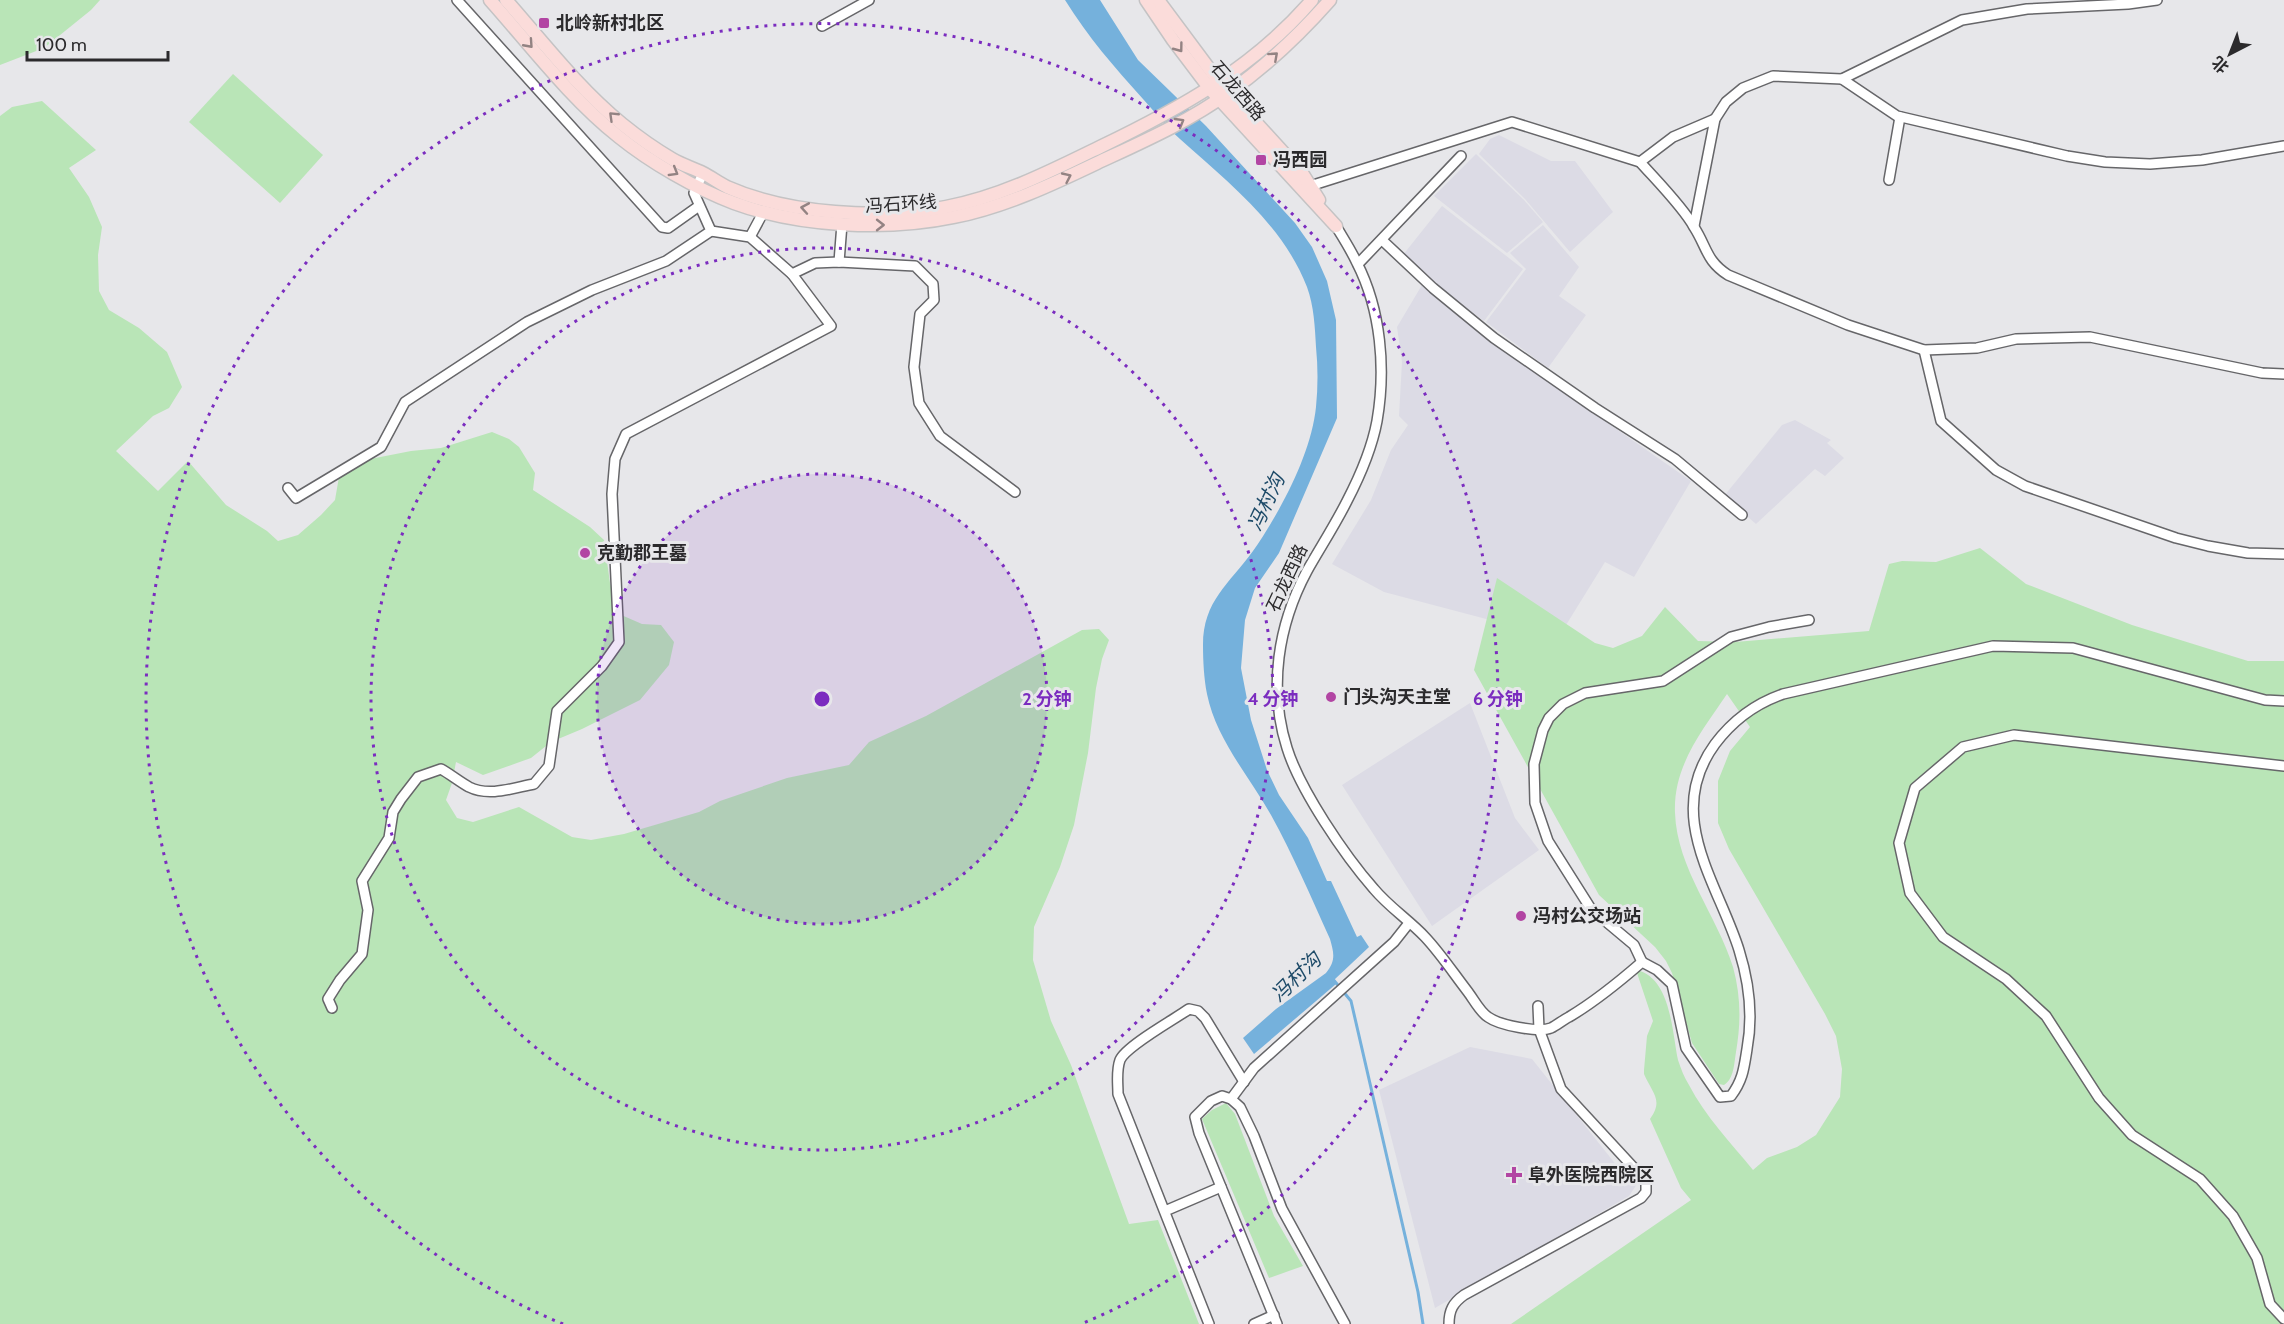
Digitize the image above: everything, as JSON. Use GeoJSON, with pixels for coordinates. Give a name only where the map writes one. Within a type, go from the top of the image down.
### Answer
{"type":"FeatureCollection","features":[{"type":"Feature","properties":{"kind":"main road","name":"冯石环线"},"geometry":{"type":"LineString","coordinates":[[490,0],[577,97],[619,137],[696,185],[735,203],[764,211],[842,224],[882,226],[925,222],[994,207],[1058,182],[1161,133],[1224,96],[1291,41],[1330,0]]}},
{"type":"Feature","properties":{"kind":"main road","name":"冯石环线"},"geometry":{"type":"LineString","coordinates":[[506,0],[567,70],[620,122],[674,160],[727,187],[792,206],[862,214],[909,212],[957,205],[1025,182],[1151,122],[1215,86],[1265,46],[1312,0]]}},
{"type":"Feature","properties":{"kind":"main road","name":"石龙西路"},"geometry":{"type":"LineString","coordinates":[[1146,0],[1173,40],[1336,226]]}},
{"type":"Feature","properties":{"kind":"main road","name":"石龙西路"},"geometry":{"type":"LineString","coordinates":[[1158,0],[1215,86]]}},
{"type":"Feature","properties":{"kind":"main road","name":"石龙西路"},"geometry":{"type":"LineString","coordinates":[[1224,96],[1302,173],[1336,226]]}},
{"type":"Feature","properties":{"kind":"street"},"geometry":{"type":"LineString","coordinates":[[457,0],[662,227],[668,228],[699,206]]}},
{"type":"Feature","properties":{"kind":"street"},"geometry":{"type":"LineString","coordinates":[[822,26],[869,0]]}},
{"type":"Feature","properties":{"kind":"street"},"geometry":{"type":"LineString","coordinates":[[1694,226],[1715,119],[1726,102],[1743,88],[1773,76],[1842,79],[1962,20],[2027,9],[2128,4],[2157,0]]}},
{"type":"Feature","properties":{"kind":"street"},"geometry":{"type":"LineString","coordinates":[[1842,79],[1900,117],[2067,156],[2105,162],[2150,164],[2202,160],[2284,146]]}},
{"type":"Feature","properties":{"kind":"street"},"geometry":{"type":"LineString","coordinates":[[1888,180],[1900,117]]}},
{"type":"Feature","properties":{"kind":"street"},"geometry":{"type":"LineString","coordinates":[[1640,162],[1673,136],[1715,119]]}},
{"type":"Feature","properties":{"kind":"street"},"geometry":{"type":"LineString","coordinates":[[1310,186],[1512,122],[1640,162],[1694,226],[1708,257],[1718,269],[1728,275],[1848,325],[1924,350],[1977,348],[2016,339],[2090,338],[2262,374],[2284,374]]}},
{"type":"Feature","properties":{"kind":"street"},"geometry":{"type":"LineString","coordinates":[[1358,264],[1461,156]]}},
{"type":"Feature","properties":{"kind":"street"},"geometry":{"type":"LineString","coordinates":[[703,173],[694,193],[711,231]]}},
{"type":"Feature","properties":{"kind":"street"},"geometry":{"type":"LineString","coordinates":[[750,237],[764,211]]}},
{"type":"Feature","properties":{"kind":"street"},"geometry":{"type":"LineString","coordinates":[[839,262],[842,224]]}},
{"type":"Feature","properties":{"kind":"street","name":"石龙西路"},"geometry":{"type":"LineString","coordinates":[[1336,226],[1358,264],[1369,291],[1381,351],[1381,382],[1377,421],[1369,450],[1348,499],[1292,603],[1280,649],[1277,700],[1287,750],[1314,803],[1344,850],[1375,890],[1425,937],[1487,1017],[1509,1025],[1539,1029]]}},
{"type":"Feature","properties":{"kind":"street"},"geometry":{"type":"LineString","coordinates":[[288,488],[296,498],[381,447],[405,402],[527,322],[592,290],[666,261],[711,231],[750,237],[792,274],[831,326],[626,434],[615,459],[612,494],[619,642],[596,673],[557,711],[549,766],[534,784],[489,792],[468,786],[441,769],[418,777],[393,812],[389,838],[362,881],[368,910],[362,954],[340,980],[328,999],[332,1008]]}},
{"type":"Feature","properties":{"kind":"street"},"geometry":{"type":"LineString","coordinates":[[1382,240],[1433,288],[1494,338],[1595,408],[1675,459],[1742,515]]}},
{"type":"Feature","properties":{"kind":"street"},"geometry":{"type":"LineString","coordinates":[[792,274],[815,262],[915,266],[933,284],[934,300],[920,314],[914,367],[919,403],[940,436],[1015,492]]}},
{"type":"Feature","properties":{"kind":"street"},"geometry":{"type":"LineString","coordinates":[[1924,350],[1941,421],[1996,470],[2015,481],[2176,538],[2248,553],[2284,554]]}},
{"type":"Feature","properties":{"kind":"street"},"geometry":{"type":"LineString","coordinates":[[1809,620],[1731,637],[1663,681],[1585,693],[1563,704],[1549,718],[1543,730],[1534,764],[1535,803],[1548,841],[1591,909],[1634,945],[1642,962],[1657,970],[1672,984],[1686,1048],[1720,1097],[1731,1095],[1741,1082],[1749,1038],[1750,1009],[1740,952],[1718,901],[1697,840],[1694,827],[1695,794],[1700,770],[1720,737],[1739,717],[1754,706],[1783,694],[1993,646],[2073,648],[2265,700],[2284,701]]}},
{"type":"Feature","properties":{"kind":"street"},"geometry":{"type":"LineString","coordinates":[[2284,766],[2014,735],[1963,747],[1915,788],[1899,843],[1910,894],[1943,937],[2006,979],[2046,1016],[2099,1098],[2132,1135],[2200,1179],[2233,1216],[2257,1258],[2270,1304],[2284,1319]]}},
{"type":"Feature","properties":{"kind":"street"},"geometry":{"type":"LineString","coordinates":[[1231,1099],[1254,1068],[1394,942],[1409,923]]}},
{"type":"Feature","properties":{"kind":"street"},"geometry":{"type":"LineString","coordinates":[[1539,1029],[1549,1029],[1599,998],[1642,962]]}},
{"type":"Feature","properties":{"kind":"street"},"geometry":{"type":"LineString","coordinates":[[1449,1324],[1451,1308],[1455,1301],[1641,1198],[1646,1192],[1646,1181],[1561,1089],[1539,1029],[1538,1006]]}},
{"type":"Feature","properties":{"kind":"street"},"geometry":{"type":"LineString","coordinates":[[1209,1324],[1118,1094],[1117,1073],[1120,1058],[1132,1047],[1189,1009],[1198,1011],[1205,1018],[1244,1082]]}},
{"type":"Feature","properties":{"kind":"street"},"geometry":{"type":"LineString","coordinates":[[1254,1324],[1276,1320],[1199,1133],[1195,1117],[1211,1101],[1222,1096],[1231,1099],[1240,1107],[1254,1136],[1281,1209],[1345,1324]]}},
{"type":"Feature","properties":{"kind":"street"},"geometry":{"type":"LineString","coordinates":[[1165,1211],[1221,1187]]}},
{"type":"Feature","properties":{"kind":"shaded area"},"geometry":{"type":"Polygon","coordinates":[[[1499,135],[1551,161],[1575,161],[1613,212],[1570,252],[1525,199],[1479,154],[1490,139],[1499,135]]]}},
{"type":"Feature","properties":{"kind":"shaded area"},"geometry":{"type":"Polygon","coordinates":[[[1476,154],[1524,200],[1543,222],[1507,253],[1434,196],[1476,154]]]}},
{"type":"Feature","properties":{"kind":"shaded area"},"geometry":{"type":"Polygon","coordinates":[[[1442,206],[1523,269],[1484,321],[1431,281],[1403,255],[1442,206]]]}},
{"type":"Feature","properties":{"kind":"shaded area"},"geometry":{"type":"Polygon","coordinates":[[[1543,225],[1579,267],[1559,296],[1586,315],[1548,368],[1486,322],[1526,269],[1510,253],[1543,225]]]}},
{"type":"Feature","properties":{"kind":"shaded area"},"geometry":{"type":"Polygon","coordinates":[[[1422,285],[1490,341],[1691,481],[1634,577],[1605,562],[1558,638],[1384,592],[1332,564],[1371,500],[1391,450],[1408,425],[1399,416],[1402,362],[1397,327],[1422,285]]]}},
{"type":"Feature","properties":{"kind":"shaded area"},"geometry":{"type":"Polygon","coordinates":[[[1795,420],[1831,440],[1827,443],[1844,458],[1825,476],[1815,469],[1756,524],[1724,496],[1782,425],[1795,420]]]}},
{"type":"Feature","properties":{"kind":"shaded area"},"geometry":{"type":"Polygon","coordinates":[[[1470,703],[1515,818],[1539,850],[1432,926],[1342,785],[1470,703]]]}},
{"type":"Feature","properties":{"kind":"shaded area","name":"阜外医院西院区"},"geometry":{"type":"Polygon","coordinates":[[[1470,1047],[1532,1059],[1617,1166],[1637,1184],[1629,1196],[1435,1308],[1379,1090],[1470,1047]]]}},
{"type":"Feature","properties":{"kind":"green space"},"geometry":{"type":"Polygon","coordinates":[[[0,0],[100,0],[44,48],[0,65],[0,0]]]}},
{"type":"Feature","properties":{"kind":"green space"},"geometry":{"type":"Polygon","coordinates":[[[233,74],[323,155],[280,203],[189,122],[233,74]]]}},
{"type":"Feature","properties":{"kind":"green space"},"geometry":{"type":"Polygon","coordinates":[[[42,101],[96,150],[69,168],[89,197],[102,227],[98,255],[99,291],[109,310],[139,328],[167,352],[182,387],[169,408],[153,416],[116,451],[158,491],[188,461],[226,505],[267,531],[278,541],[298,535],[335,500],[340,471],[360,461],[441,448],[492,432],[509,439],[519,447],[535,473],[533,490],[590,527],[604,540],[610,583],[619,614],[642,624],[661,625],[674,642],[669,665],[640,700],[551,742],[531,758],[483,775],[456,762],[446,800],[457,818],[473,822],[519,807],[572,837],[591,840],[624,834],[699,812],[720,801],[787,778],[849,765],[869,742],[926,716],[1082,630],[1099,629],[1109,640],[1096,688],[1088,753],[1074,825],[1060,867],[1034,927],[1033,960],[1051,1021],[1071,1065],[1129,1224],[1158,1220],[1199,1324],[0,1324],[0,116],[12,107],[42,101]]]}},
{"type":"Feature","properties":{"kind":"green space"},"geometry":{"type":"Polygon","coordinates":[[[1980,548],[2026,584],[2132,625],[2248,661],[2284,661],[2284,1324],[1511,1324],[1691,1200],[1681,1188],[1650,1119],[1656,1107],[1656,1101],[1644,1070],[1647,1036],[1653,1021],[1636,970],[1648,975],[1663,994],[1668,1007],[1678,1060],[1695,1096],[1753,1170],[1767,1158],[1797,1147],[1816,1135],[1840,1097],[1842,1069],[1836,1036],[1825,1014],[1729,849],[1718,823],[1718,781],[1730,751],[1750,727],[1727,694],[1699,736],[1684,764],[1676,796],[1675,813],[1677,834],[1690,873],[1726,948],[1738,988],[1738,1041],[1732,1075],[1724,1085],[1719,1084],[1692,1043],[1672,973],[1666,961],[1655,947],[1599,895],[1474,670],[1497,578],[1595,643],[1613,648],[1642,636],[1665,607],[1698,641],[1735,642],[1869,631],[1889,564],[1902,561],[1936,562],[1980,548]]]}},
{"type":"Feature","properties":{"kind":"green space"},"geometry":{"type":"Polygon","coordinates":[[[1226,1103],[1235,1114],[1274,1216],[1303,1266],[1269,1278],[1202,1119],[1212,1110],[1226,1103]]]}},
{"type":"Feature","properties":{"kind":"water"},"geometry":{"type":"Polygon","coordinates":[[[1065,0],[1100,0],[1138,60],[1206,126],[1295,223],[1312,247],[1327,281],[1336,320],[1337,418],[1279,553],[1255,588],[1245,620],[1241,668],[1251,720],[1267,770],[1279,795],[1308,838],[1327,881],[1331,881],[1357,937],[1361,935],[1369,947],[1334,980],[1336,984],[1254,1054],[1243,1038],[1276,1009],[1326,973],[1333,961],[1333,953],[1330,939],[1279,830],[1225,742],[1211,711],[1205,682],[1204,630],[1212,605],[1274,519],[1293,482],[1308,444],[1316,407],[1317,384],[1313,309],[1307,287],[1297,265],[1269,224],[1235,188],[1165,124],[1102,51],[1065,0]]]}},
{"type":"Feature","properties":{"kind":"waterway"},"geometry":{"type":"LineString","coordinates":[[1332,978],[1351,1001],[1418,1292],[1423,1324]]}},
{"type":"Feature","properties":{"kind":"place","name":"北岭新村北区"},"geometry":{"type":"Point","coordinates":[544,23]}},
{"type":"Feature","properties":{"kind":"place","name":"冯西园"},"geometry":{"type":"Point","coordinates":[1261,160]}},
{"type":"Feature","properties":{"kind":"place","name":"克勤郡王墓"},"geometry":{"type":"Point","coordinates":[585,553]}},
{"type":"Feature","properties":{"kind":"place","name":"门头沟天主堂"},"geometry":{"type":"Point","coordinates":[1331,697]}},
{"type":"Feature","properties":{"kind":"place","name":"冯村公交场站"},"geometry":{"type":"Point","coordinates":[1521,916]}},
{"type":"Feature","properties":{"kind":"place","name":"阜外医院西院区"},"geometry":{"type":"Point","coordinates":[1514,1175]}},
{"type":"Feature","properties":{"kind":"water label","name":"冯村沟"},"geometry":{"type":"Point","coordinates":[1266,502]}},
{"type":"Feature","properties":{"kind":"water label","name":"冯村沟"},"geometry":{"type":"Point","coordinates":[1296,977]}}]}
